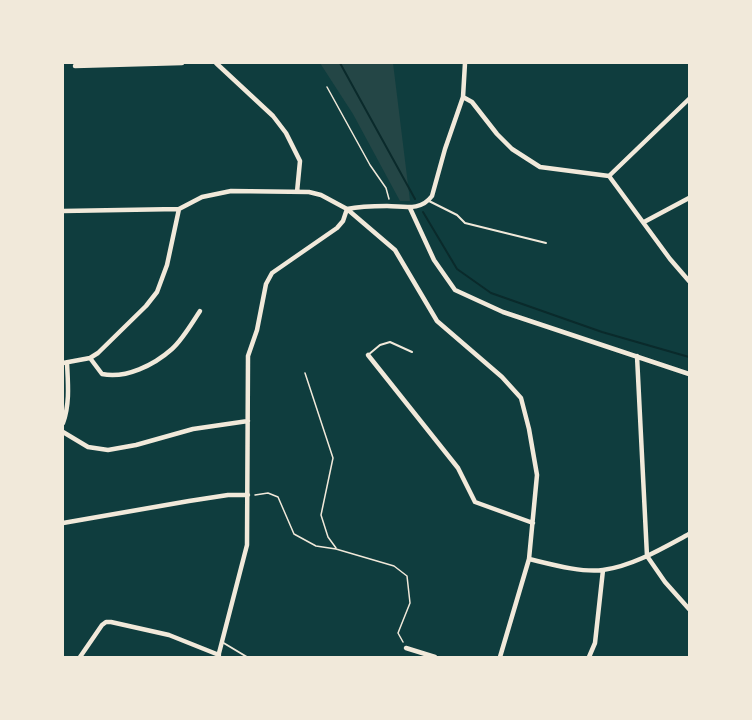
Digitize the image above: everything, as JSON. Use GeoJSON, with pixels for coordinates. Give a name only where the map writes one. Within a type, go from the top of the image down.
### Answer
{"type":"FeatureCollection","features":[{"type":"Feature","properties":{"kind":"street"},"geometry":{"type":"LineString","coordinates":[[75,66],[182,63]]}},
{"type":"Feature","properties":{"kind":"street"},"geometry":{"type":"LineString","coordinates":[[216,63],[273,116],[286,134],[300,160],[297,192]]}},
{"type":"Feature","properties":{"kind":"street"},"geometry":{"type":"LineString","coordinates":[[347,209],[365,206],[410,208],[432,196],[463,97],[465,63]]}},
{"type":"Feature","properties":{"kind":"street"},"geometry":{"type":"LineString","coordinates":[[463,97],[472,102],[512,149],[540,167],[609,176],[689,281]]}},
{"type":"Feature","properties":{"kind":"street"},"geometry":{"type":"LineString","coordinates":[[609,176],[689,99]]}},
{"type":"Feature","properties":{"kind":"street"},"geometry":{"type":"LineString","coordinates":[[63,211],[179,208],[217,192],[297,192],[321,195],[347,209],[394,250],[437,321],[502,376],[521,398],[537,475],[529,559],[500,657]]}},
{"type":"Feature","properties":{"kind":"street"},"geometry":{"type":"LineString","coordinates":[[644,222],[689,198]]}},
{"type":"Feature","properties":{"kind":"street"},"geometry":{"type":"LineString","coordinates":[[63,423],[69,389],[65,363],[90,358],[104,347],[157,292],[165,272],[179,208]]}},
{"type":"Feature","properties":{"kind":"street"},"geometry":{"type":"LineString","coordinates":[[410,208],[434,260],[455,290],[503,312],[689,374]]}},
{"type":"Feature","properties":{"kind":"street"},"geometry":{"type":"LineString","coordinates":[[80,657],[105,622],[169,635],[218,656],[247,545],[248,356],[257,330],[266,284],[272,273],[337,228],[343,221],[347,209]]}},
{"type":"Feature","properties":{"kind":"street"},"geometry":{"type":"LineString","coordinates":[[90,358],[102,374],[117,375],[139,369],[173,348],[200,311]]}},
{"type":"Feature","properties":{"kind":"street"},"geometry":{"type":"LineString","coordinates":[[368,355],[458,468],[475,502],[533,524]]}},
{"type":"Feature","properties":{"kind":"street"},"geometry":{"type":"LineString","coordinates":[[637,356],[647,556],[665,582],[689,609]]}},
{"type":"Feature","properties":{"kind":"street"},"geometry":{"type":"LineString","coordinates":[[63,432],[88,447],[108,450],[136,446],[193,429],[248,421]]}},
{"type":"Feature","properties":{"kind":"street"},"geometry":{"type":"LineString","coordinates":[[63,522],[228,495],[248,495]]}},
{"type":"Feature","properties":{"kind":"street"},"geometry":{"type":"LineString","coordinates":[[529,559],[555,565],[603,570],[647,556],[689,534]]}},
{"type":"Feature","properties":{"kind":"street"},"geometry":{"type":"LineString","coordinates":[[589,657],[595,643],[603,570]]}},
{"type":"Feature","properties":{"kind":"street"},"geometry":{"type":"LineString","coordinates":[[406,648],[435,657]]}},
{"type":"Feature","properties":{"kind":"lane"},"geometry":{"type":"LineString","coordinates":[[428,200],[456,215],[465,223],[546,243]]}},
{"type":"Feature","properties":{"kind":"lane"},"geometry":{"type":"LineString","coordinates":[[368,355],[380,345],[390,342],[412,352]]}},
{"type":"Feature","properties":{"kind":"lane"},"geometry":{"type":"LineString","coordinates":[[222,642],[247,657]]}},
{"type":"Feature","properties":{"kind":"path"},"geometry":{"type":"LineString","coordinates":[[327,87],[370,165],[386,188],[391,206]]}},
{"type":"Feature","properties":{"kind":"path"},"geometry":{"type":"LineString","coordinates":[[305,373],[333,458],[321,515],[328,537],[336,549]]}},
{"type":"Feature","properties":{"kind":"path"},"geometry":{"type":"LineString","coordinates":[[248,495],[268,493],[278,497],[294,534],[316,546],[336,549],[394,567],[407,576],[410,603],[398,633],[406,648]]}},
{"type":"Feature","properties":{"kind":"shaded area"},"geometry":{"type":"Polygon","coordinates":[[[320,63],[393,63],[410,201],[400,201],[353,114],[320,63]]]}},
{"type":"Feature","properties":{"kind":"waterway"},"geometry":{"type":"LineString","coordinates":[[340,63],[415,199]]}},
{"type":"Feature","properties":{"kind":"waterway"},"geometry":{"type":"LineString","coordinates":[[423,212],[457,269],[491,293],[602,332],[689,357]]}}]}
